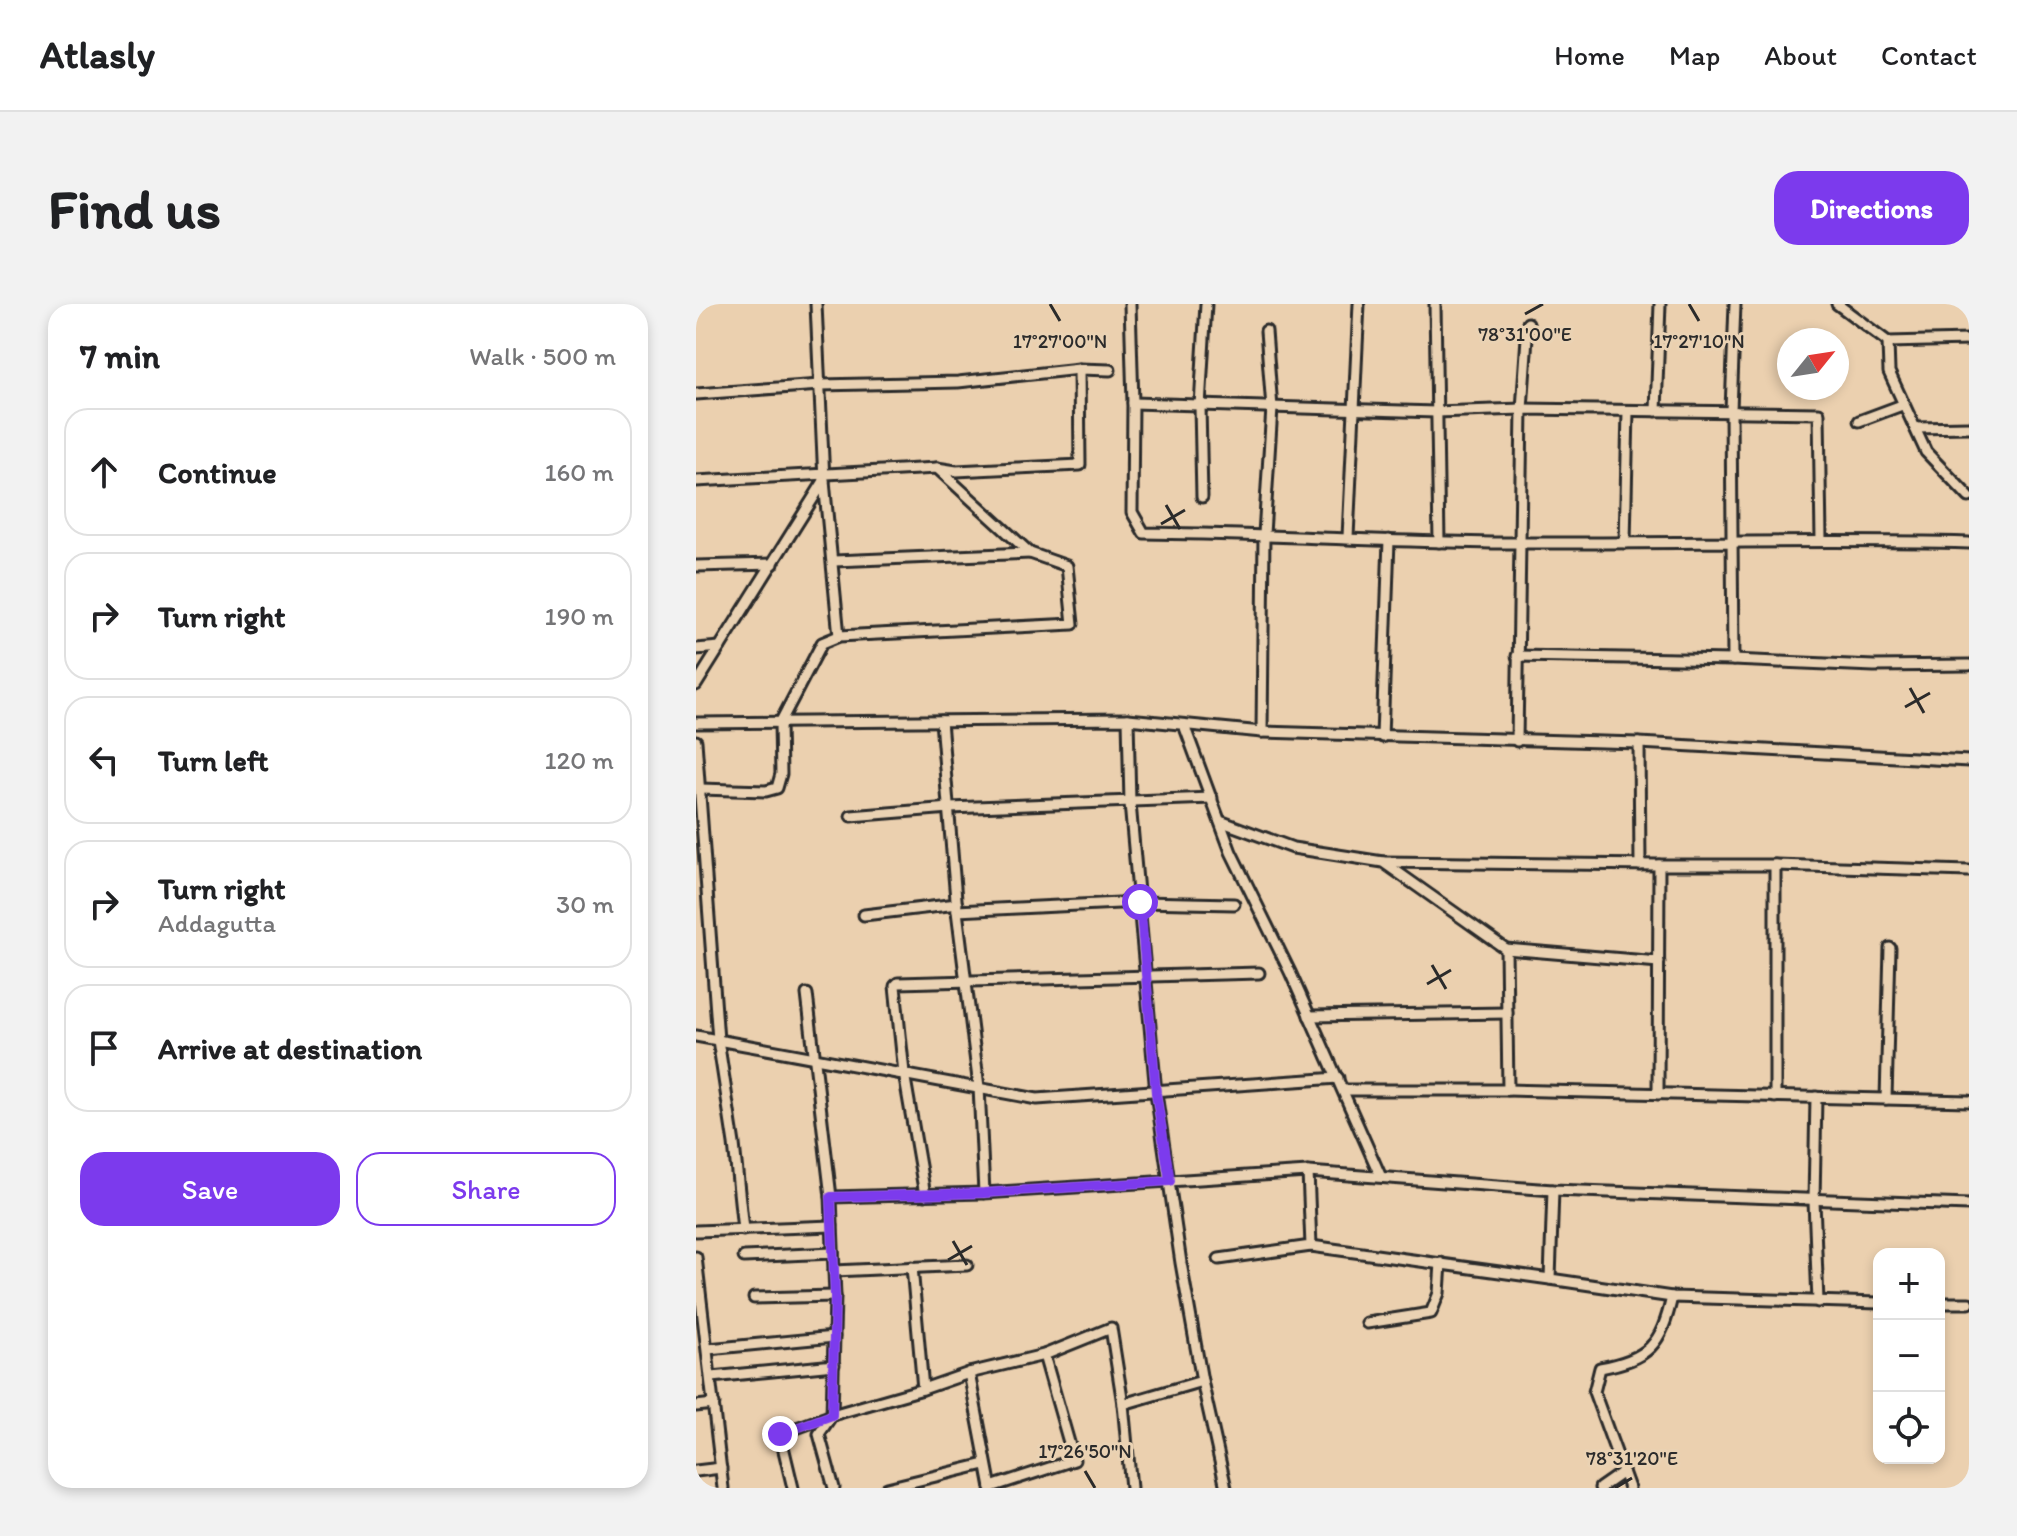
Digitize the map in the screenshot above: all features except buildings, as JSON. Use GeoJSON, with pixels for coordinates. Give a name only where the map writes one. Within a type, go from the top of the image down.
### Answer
{"type":"FeatureCollection","features":[{"type":"Feature","properties":{"kind":"street"},"geometry":{"type":"LineString","coordinates":[[816,304],[824,477],[839,636]]}},
{"type":"Feature","properties":{"kind":"street"},"geometry":{"type":"LineString","coordinates":[[1130,304],[1132,512],[1144,533],[1518,543],[1821,540],[1969,543]]}},
{"type":"Feature","properties":{"kind":"street"},"geometry":{"type":"LineString","coordinates":[[1202,497],[1200,406],[1206,304]]}},
{"type":"Feature","properties":{"kind":"street"},"geometry":{"type":"LineString","coordinates":[[1348,537],[1359,304]]}},
{"type":"Feature","properties":{"kind":"street"},"geometry":{"type":"LineString","coordinates":[[1435,304],[1439,542]]}},
{"type":"Feature","properties":{"kind":"street"},"geometry":{"type":"LineString","coordinates":[[1656,411],[1660,304]]}},
{"type":"Feature","properties":{"kind":"street"},"geometry":{"type":"LineString","coordinates":[[1733,660],[1731,410],[1735,304]]}},
{"type":"Feature","properties":{"kind":"street"},"geometry":{"type":"LineString","coordinates":[[1837,304],[1888,342],[1969,340]]}},
{"type":"Feature","properties":{"kind":"street"},"geometry":{"type":"LineString","coordinates":[[1517,741],[1518,543],[1528,323]]}},
{"type":"Feature","properties":{"kind":"street"},"geometry":{"type":"LineString","coordinates":[[1262,732],[1264,534],[1272,408],[1266,331]]}},
{"type":"Feature","properties":{"kind":"street"},"geometry":{"type":"LineString","coordinates":[[1888,342],[1889,372],[1926,452],[1969,497]]}},
{"type":"Feature","properties":{"kind":"street"},"geometry":{"type":"LineString","coordinates":[[696,481],[824,477],[937,468],[956,471],[1080,465],[1079,369]]}},
{"type":"Feature","properties":{"kind":"street"},"geometry":{"type":"LineString","coordinates":[[696,394],[820,385],[958,382],[1079,369],[1110,370]]}},
{"type":"Feature","properties":{"kind":"street"},"geometry":{"type":"LineString","coordinates":[[1133,403],[1436,412],[1522,409],[1819,413],[1821,540]]}},
{"type":"Feature","properties":{"kind":"street"},"geometry":{"type":"LineString","coordinates":[[1859,421],[1902,405]]}},
{"type":"Feature","properties":{"kind":"street"},"geometry":{"type":"LineString","coordinates":[[1625,543],[1628,411]]}},
{"type":"Feature","properties":{"kind":"street"},"geometry":{"type":"LineString","coordinates":[[1915,428],[1969,427]]}},
{"type":"Feature","properties":{"kind":"street"},"geometry":{"type":"LineString","coordinates":[[937,468],[1030,553]]}},
{"type":"Feature","properties":{"kind":"street"},"geometry":{"type":"LineString","coordinates":[[696,685],[824,477]]}},
{"type":"Feature","properties":{"kind":"street"},"geometry":{"type":"LineString","coordinates":[[1382,737],[1389,540]]}},
{"type":"Feature","properties":{"kind":"street"},"geometry":{"type":"LineString","coordinates":[[700,789],[766,791],[777,788],[781,774],[780,723],[822,643],[839,636],[1073,624],[1067,566],[1030,553],[834,561]]}},
{"type":"Feature","properties":{"kind":"street"},"geometry":{"type":"LineString","coordinates":[[696,566],[773,564]]}},
{"type":"Feature","properties":{"kind":"street"},"geometry":{"type":"LineString","coordinates":[[696,649],[720,647]]}},
{"type":"Feature","properties":{"kind":"street"},"geometry":{"type":"LineString","coordinates":[[1517,656],[1874,666],[1969,665]]}},
{"type":"Feature","properties":{"kind":"street"},"geometry":{"type":"LineString","coordinates":[[696,723],[1128,719],[1262,732],[1639,743],[1969,761]]}},
{"type":"Feature","properties":{"kind":"street"},"geometry":{"type":"LineString","coordinates":[[1128,719],[1130,803],[1156,1093],[1181,1263],[1202,1381],[1226,1488]]}},
{"type":"Feature","properties":{"kind":"street"},"geometry":{"type":"LineString","coordinates":[[941,721],[957,908],[979,1087],[984,1193]]}},
{"type":"Feature","properties":{"kind":"street"},"geometry":{"type":"LineString","coordinates":[[1184,725],[1231,852],[1344,1090],[1380,1175]]}},
{"type":"Feature","properties":{"kind":"street"},"geometry":{"type":"LineString","coordinates":[[696,741],[718,1040],[743,1230]]}},
{"type":"Feature","properties":{"kind":"street"},"geometry":{"type":"LineString","coordinates":[[1639,743],[1640,865]]}},
{"type":"Feature","properties":{"kind":"street"},"geometry":{"type":"LineString","coordinates":[[851,816],[950,808],[1212,798]]}},
{"type":"Feature","properties":{"kind":"street"},"geometry":{"type":"LineString","coordinates":[[1220,821],[1293,848],[1383,862],[1775,865],[1969,871]]}},
{"type":"Feature","properties":{"kind":"street"},"geometry":{"type":"LineString","coordinates":[[1383,862],[1506,949],[1659,962]]}},
{"type":"Feature","properties":{"kind":"street"},"geometry":{"type":"LineString","coordinates":[[1658,1094],[1659,865]]}},
{"type":"Feature","properties":{"kind":"street"},"geometry":{"type":"LineString","coordinates":[[1775,865],[1775,1097]]}},
{"type":"Feature","properties":{"kind":"street"},"geometry":{"type":"LineString","coordinates":[[864,915],[957,908],[1140,902],[1234,904]]}},
{"type":"Feature","properties":{"kind":"street"},"geometry":{"type":"LineString","coordinates":[[1886,1099],[1890,948]]}},
{"type":"Feature","properties":{"kind":"street"},"geometry":{"type":"LineString","coordinates":[[1506,949],[1508,1090]]}},
{"type":"Feature","properties":{"kind":"street"},"geometry":{"type":"LineString","coordinates":[[925,1195],[904,1073],[895,986],[901,982],[1259,973]]}},
{"type":"Feature","properties":{"kind":"street"},"geometry":{"type":"LineString","coordinates":[[807,994],[831,1197],[835,1296],[832,1415],[819,1434],[834,1488]]}},
{"type":"Feature","properties":{"kind":"street"},"geometry":{"type":"LineString","coordinates":[[1309,1016],[1507,1013]]}},
{"type":"Feature","properties":{"kind":"street"},"geometry":{"type":"LineString","coordinates":[[696,1036],[1037,1099],[1338,1078]]}},
{"type":"Feature","properties":{"kind":"street"},"geometry":{"type":"LineString","coordinates":[[1344,1090],[1508,1090],[1969,1101]]}},
{"type":"Feature","properties":{"kind":"street"},"geometry":{"type":"LineString","coordinates":[[1816,1097],[1814,1201],[1818,1302]]}},
{"type":"Feature","properties":{"kind":"street"},"geometry":{"type":"LineString","coordinates":[[831,1197],[984,1193],[1308,1172],[1553,1190],[1969,1205]]}},
{"type":"Feature","properties":{"kind":"street"},"geometry":{"type":"LineString","coordinates":[[1308,1172],[1311,1246]]}},
{"type":"Feature","properties":{"kind":"street"},"geometry":{"type":"LineString","coordinates":[[1550,1279],[1553,1190]]}},
{"type":"Feature","properties":{"kind":"street"},"geometry":{"type":"LineString","coordinates":[[696,1231],[832,1226]]}},
{"type":"Feature","properties":{"kind":"street"},"geometry":{"type":"LineString","coordinates":[[1219,1259],[1311,1246],[1672,1297],[1873,1303]]}},
{"type":"Feature","properties":{"kind":"street"},"geometry":{"type":"LineString","coordinates":[[744,1257],[833,1253]]}},
{"type":"Feature","properties":{"kind":"street"},"geometry":{"type":"LineString","coordinates":[[696,1257],[701,1333],[708,1349],[712,1377],[723,1488]]}},
{"type":"Feature","properties":{"kind":"street"},"geometry":{"type":"LineString","coordinates":[[1367,1323],[1431,1313],[1439,1293],[1441,1263]]}},
{"type":"Feature","properties":{"kind":"street"},"geometry":{"type":"LineString","coordinates":[[834,1271],[967,1265]]}},
{"type":"Feature","properties":{"kind":"street"},"geometry":{"type":"LineString","coordinates":[[912,1267],[923,1389]]}},
{"type":"Feature","properties":{"kind":"street"},"geometry":{"type":"LineString","coordinates":[[754,1298],[835,1296]]}},
{"type":"Feature","properties":{"kind":"street"},"geometry":{"type":"LineString","coordinates":[[1629,1488],[1594,1392],[1600,1368],[1630,1362],[1648,1351],[1666,1324],[1672,1297]]}},
{"type":"Feature","properties":{"kind":"street"},"geometry":{"type":"LineString","coordinates":[[1945,1303],[1969,1303]]}},
{"type":"Feature","properties":{"kind":"street"},"geometry":{"type":"LineString","coordinates":[[793,1488],[780,1434],[969,1373],[1044,1355],[1111,1328],[1123,1404],[1131,1488]]}},
{"type":"Feature","properties":{"kind":"street"},"geometry":{"type":"LineString","coordinates":[[708,1349],[834,1337]]}},
{"type":"Feature","properties":{"kind":"street"},"geometry":{"type":"LineString","coordinates":[[969,1373],[991,1487],[1074,1460],[1044,1355]]}},
{"type":"Feature","properties":{"kind":"street"},"geometry":{"type":"LineString","coordinates":[[712,1377],[834,1365]]}},
{"type":"Feature","properties":{"kind":"street"},"geometry":{"type":"LineString","coordinates":[[1123,1404],[1202,1381]]}},
{"type":"Feature","properties":{"kind":"street"},"geometry":{"type":"LineString","coordinates":[[696,1406],[714,1404]]}},
{"type":"Feature","properties":{"kind":"street"},"geometry":{"type":"LineString","coordinates":[[887,1488],[908,1486],[985,1464]]}},
{"type":"Feature","properties":{"kind":"street"},"geometry":{"type":"LineString","coordinates":[[696,1471],[721,1468]]}},
{"type":"Feature","properties":{"kind":"street"},"geometry":{"type":"LineString","coordinates":[[1600,1488],[1623,1472]]}},
{"type":"Feature","properties":{"kind":"route"},"geometry":{"type":"LineString","coordinates":[[780,1434],[832,1415],[835,1296],[831,1197],[984,1193],[1170,1181],[1156,1093],[1140,902]]}}]}
